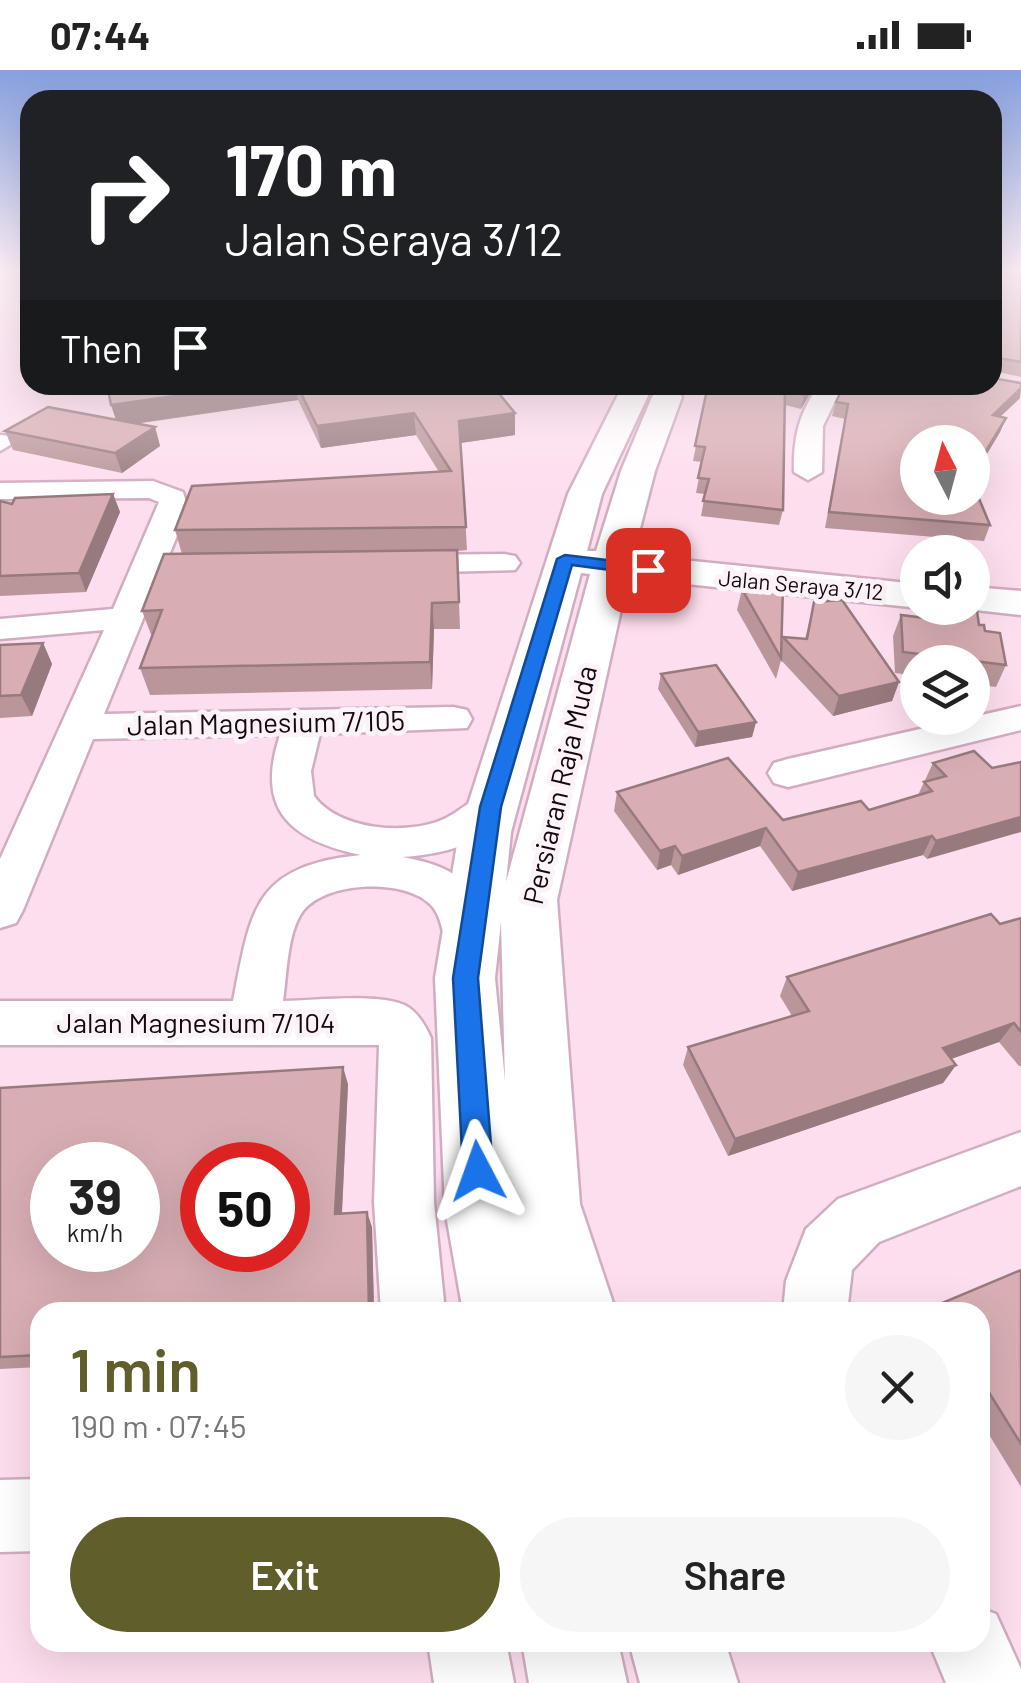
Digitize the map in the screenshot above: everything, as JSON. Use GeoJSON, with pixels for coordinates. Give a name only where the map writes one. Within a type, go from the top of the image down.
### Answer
{"type":"FeatureCollection","features":[{"type":"Feature","properties":{"kind":"main road","name":"Persiaran Raja Muda"},"geometry":{"type":"LineString","coordinates":[[574,1302],[544,1204],[530,900],[592,642],[585,494],[633,395]]}},
{"type":"Feature","properties":{"kind":"main road","name":"Persiaran Raja Muda"},"geometry":{"type":"LineString","coordinates":[[500,1302],[480,1210],[465,978],[491,807],[588,563],[638,470],[668,395]]}},
{"type":"Feature","properties":{"kind":"main road"},"geometry":{"type":"LineString","coordinates":[[638,470],[646,538],[653,549],[688,566],[758,581]]}},
{"type":"Feature","properties":{"kind":"main road","name":"Jalan Seraya 3/12"},"geometry":{"type":"LineString","coordinates":[[588,563],[900,594]]}},
{"type":"Feature","properties":{"kind":"main road"},"geometry":{"type":"LineString","coordinates":[[592,642],[634,602],[668,587],[758,581]]}},
{"type":"Feature","properties":{"kind":"main road"},"geometry":{"type":"LineString","coordinates":[[990,601],[1021,603]]}},
{"type":"Feature","properties":{"kind":"main road"},"geometry":{"type":"LineString","coordinates":[[572,1652],[578,1683]]}},
{"type":"Feature","properties":{"kind":"main road"},"geometry":{"type":"LineString","coordinates":[[680,1652],[690,1683]]}},
{"type":"Feature","properties":{"kind":"street"},"geometry":{"type":"LineString","coordinates":[[808,472],[805,437],[824,395]]}},
{"type":"Feature","properties":{"kind":"street"},"geometry":{"type":"LineString","coordinates":[[0,490],[165,492],[173,498],[173,509],[0,910]]}},
{"type":"Feature","properties":{"kind":"street"},"geometry":{"type":"LineString","coordinates":[[366,565],[504,563]]}},
{"type":"Feature","properties":{"kind":"street"},"geometry":{"type":"LineString","coordinates":[[148,568],[187,567]]}},
{"type":"Feature","properties":{"kind":"street"},"geometry":{"type":"LineString","coordinates":[[0,629],[126,618]]}},
{"type":"Feature","properties":{"kind":"street"},"geometry":{"type":"LineString","coordinates":[[788,773],[1021,718]]}},
{"type":"Feature","properties":{"kind":"street","name":"Jalan Magnesium 7/105"},"geometry":{"type":"LineString","coordinates":[[79,727],[453,719]]}},
{"type":"Feature","properties":{"kind":"street"},"geometry":{"type":"LineString","coordinates":[[304,722],[291,774],[293,798],[311,822],[339,835],[417,841],[456,832],[491,807]]}},
{"type":"Feature","properties":{"kind":"street"},"geometry":{"type":"LineString","coordinates":[[0,820],[46,804]]}},
{"type":"Feature","properties":{"kind":"street"},"geometry":{"type":"LineString","coordinates":[[254,1023],[281,904],[301,884],[326,874],[387,873],[428,880],[452,896],[469,948]]}},
{"type":"Feature","properties":{"kind":"street","name":"Jalan Magnesium 7/104"},"geometry":{"type":"LineString","coordinates":[[0,1023],[392,1023],[405,1038],[404,1202],[412,1302]]}},
{"type":"Feature","properties":{"kind":"street"},"geometry":{"type":"LineString","coordinates":[[816,1302],[817,1280],[828,1252],[858,1220],[1021,1158]]}},
{"type":"Feature","properties":{"kind":"street"},"geometry":{"type":"LineString","coordinates":[[0,1516],[30,1515]]}},
{"type":"Feature","properties":{"kind":"street"},"geometry":{"type":"LineString","coordinates":[[469,1652],[474,1683]]}},
{"type":"Feature","properties":{"kind":"street"},"geometry":{"type":"LineString","coordinates":[[973,1652],[988,1683]]}},
{"type":"Feature","properties":{"kind":"building"},"geometry":{"type":"Polygon","coordinates":[[[1002,347],[1021,347],[1021,362],[1002,359],[1002,347]]]}},
{"type":"Feature","properties":{"kind":"building"},"geometry":{"type":"Polygon","coordinates":[[[1002,380],[1021,383],[1021,388],[993,415],[1006,418],[990,444],[990,425],[900,425],[900,515],[986,515],[990,525],[829,512],[848,404],[836,402],[839,395],[1002,395],[1002,380]]]}},
{"type":"Feature","properties":{"kind":"building"},"geometry":{"type":"Polygon","coordinates":[[[109,395],[182,395],[111,405],[109,395]]]}},
{"type":"Feature","properties":{"kind":"building"},"geometry":{"type":"Polygon","coordinates":[[[302,395],[500,395],[515,413],[459,421],[466,527],[175,530],[192,486],[451,471],[414,413],[317,426],[302,395]]]}},
{"type":"Feature","properties":{"kind":"building"},"geometry":{"type":"Polygon","coordinates":[[[706,395],[785,395],[783,510],[703,501],[709,479],[698,478],[705,447],[695,446],[706,395]]]}},
{"type":"Feature","properties":{"kind":"building"},"geometry":{"type":"Polygon","coordinates":[[[48,407],[155,427],[115,453],[5,431],[48,407]]]}},
{"type":"Feature","properties":{"kind":"building"},"geometry":{"type":"Polygon","coordinates":[[[113,494],[79,573],[0,576],[0,501],[12,504],[15,498],[113,494]]]}},
{"type":"Feature","properties":{"kind":"building"},"geometry":{"type":"Polygon","coordinates":[[[457,550],[459,602],[432,603],[430,662],[140,668],[162,610],[142,611],[164,554],[457,550]]]}},
{"type":"Feature","properties":{"kind":"building"},"geometry":{"type":"Polygon","coordinates":[[[783,586],[781,658],[742,589],[783,586]]]}},
{"type":"Feature","properties":{"kind":"building"},"geometry":{"type":"Polygon","coordinates":[[[842,600],[899,682],[839,696],[783,637],[807,639],[814,602],[842,600]]]}},
{"type":"Feature","properties":{"kind":"building"},"geometry":{"type":"Polygon","coordinates":[[[902,625],[984,625],[985,631],[1000,633],[1006,665],[990,663],[990,645],[903,645],[902,625]]]}},
{"type":"Feature","properties":{"kind":"building"},"geometry":{"type":"Polygon","coordinates":[[[43,643],[21,695],[0,696],[0,645],[43,643]]]}},
{"type":"Feature","properties":{"kind":"building"},"geometry":{"type":"Polygon","coordinates":[[[716,665],[756,722],[698,732],[661,674],[716,665]]]}},
{"type":"Feature","properties":{"kind":"building"},"geometry":{"type":"Polygon","coordinates":[[[974,751],[992,768],[1021,762],[1021,817],[798,872],[766,828],[682,856],[675,846],[660,851],[617,792],[728,758],[783,820],[861,801],[869,810],[932,791],[924,782],[946,776],[933,763],[974,751]]]}},
{"type":"Feature","properties":{"kind":"building"},"geometry":{"type":"Polygon","coordinates":[[[991,914],[1000,924],[1021,918],[1021,1032],[1014,1023],[943,1048],[956,1065],[735,1139],[688,1047],[809,1011],[787,977],[991,914]]]}},
{"type":"Feature","properties":{"kind":"building"},"geometry":{"type":"Polygon","coordinates":[[[343,1067],[335,1214],[367,1212],[369,1302],[30,1302],[30,1356],[0,1357],[0,1088],[343,1067]]]}},
{"type":"Feature","properties":{"kind":"building"},"geometry":{"type":"Polygon","coordinates":[[[1021,1270],[1021,1444],[990,1394],[990,1302],[945,1302],[1021,1270]]]}},
{"type":"Feature","properties":{"kind":"route"},"geometry":{"type":"LineString","coordinates":[[478,1171],[465,978],[484,832],[491,807],[565,559],[648,570]]}}]}
